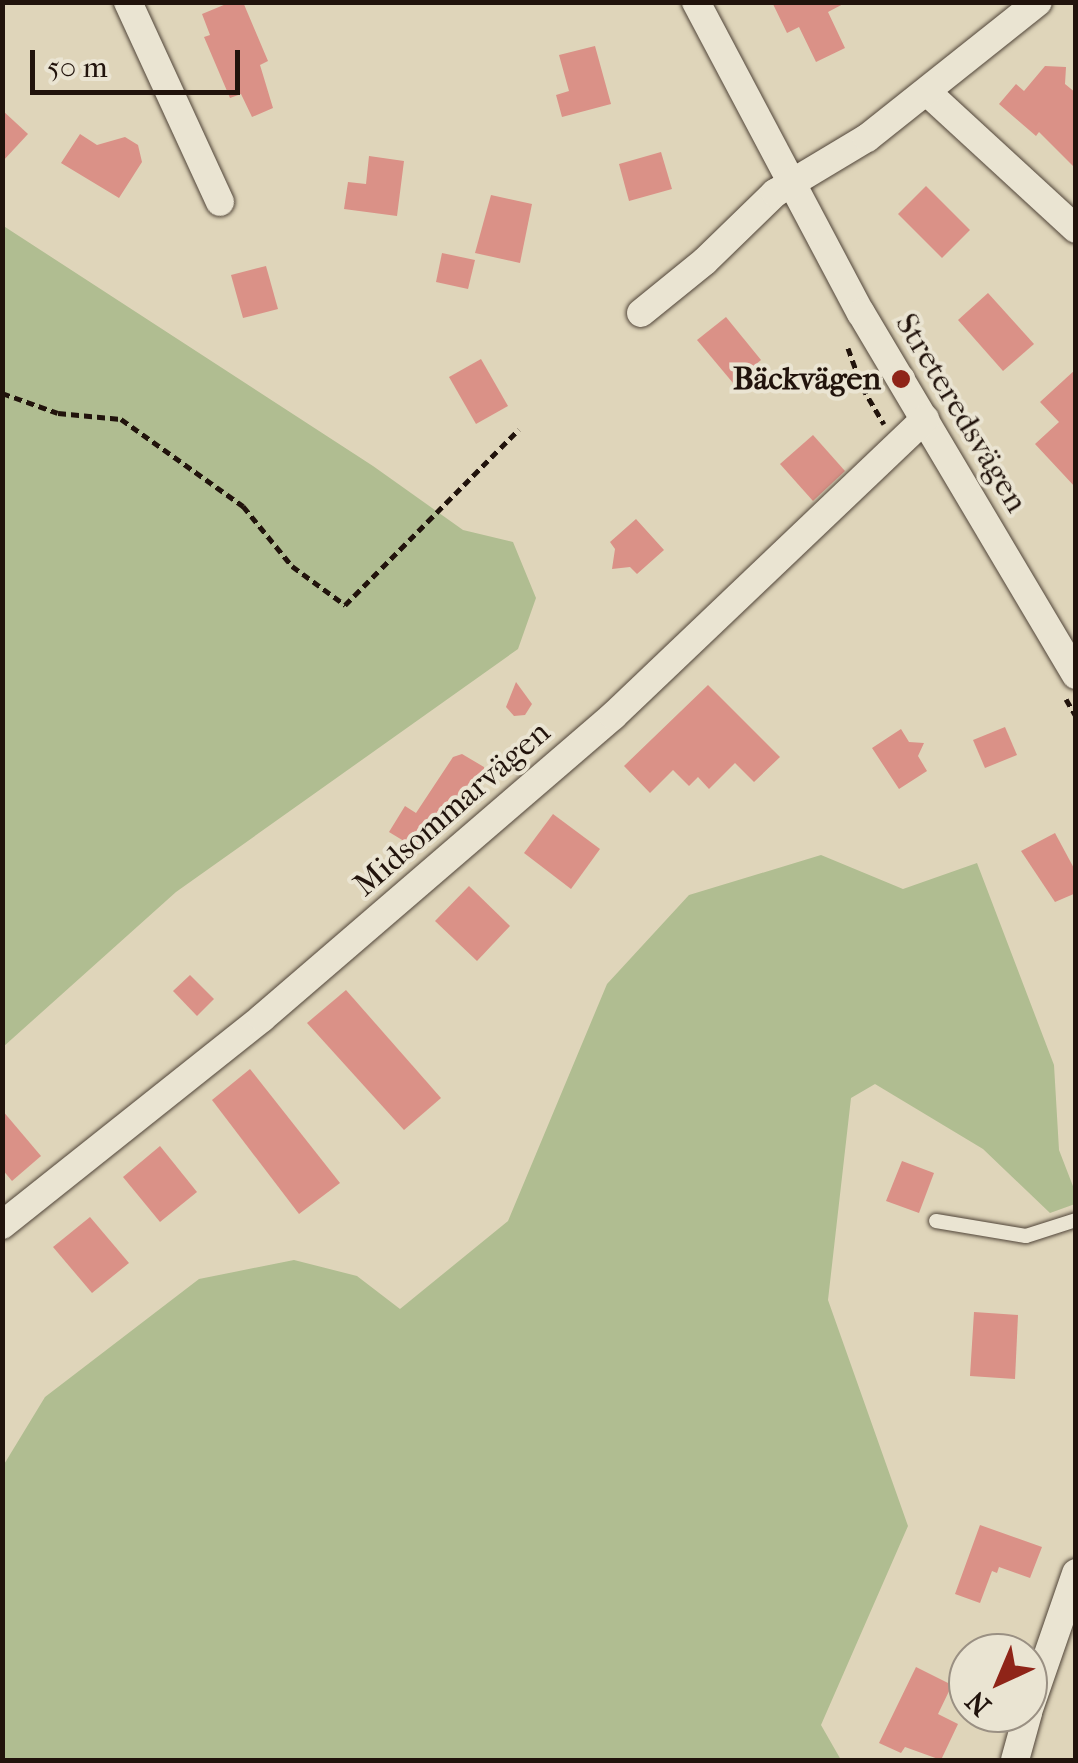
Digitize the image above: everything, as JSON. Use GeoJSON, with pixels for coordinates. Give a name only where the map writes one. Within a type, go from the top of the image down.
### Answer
{"type":"FeatureCollection","features":[{"type":"Feature","properties":{"kind":"street"},"geometry":{"type":"LineString","coordinates":[[128,2],[220,202]]}},
{"type":"Feature","properties":{"kind":"street","name":"Streteredsvägen"},"geometry":{"type":"LineString","coordinates":[[696,2],[795,182],[861,313],[1076,675]]}},
{"type":"Feature","properties":{"kind":"street"},"geometry":{"type":"LineString","coordinates":[[641,313],[705,261],[775,194],[866,138],[1038,2]]}},
{"type":"Feature","properties":{"kind":"street"},"geometry":{"type":"LineString","coordinates":[[926,92],[1076,229]]}},
{"type":"Feature","properties":{"kind":"street","name":"Midsommarvägen"},"geometry":{"type":"LineString","coordinates":[[2,1225],[262,1018],[614,716],[924,419]]}},
{"type":"Feature","properties":{"kind":"street"},"geometry":{"type":"LineString","coordinates":[[1048,1654],[1076,1573]]}},
{"type":"Feature","properties":{"kind":"street"},"geometry":{"type":"LineString","coordinates":[[1015,1760],[1022,1733]]}},
{"type":"Feature","properties":{"kind":"lane"},"geometry":{"type":"LineString","coordinates":[[936,1221],[1026,1236],[1076,1220]]}},
{"type":"Feature","properties":{"kind":"path"},"geometry":{"type":"LineString","coordinates":[[2,393],[58,413],[121,419],[242,506],[292,566],[344,605],[519,429]]}},
{"type":"Feature","properties":{"kind":"green space"},"geometry":{"type":"Polygon","coordinates":[[[2,225],[373,466],[463,530],[513,542],[536,598],[518,649],[176,892],[3,1047],[2,225]]]}},
{"type":"Feature","properties":{"kind":"green space"},"geometry":{"type":"Polygon","coordinates":[[[821,855],[903,889],[977,863],[1054,1065],[1059,1150],[1076,1194],[1075,1204],[1050,1213],[983,1149],[875,1084],[851,1098],[828,1300],[908,1526],[821,1725],[841,1760],[3,1760],[3,1466],[45,1397],[199,1279],[294,1260],[357,1276],[400,1309],[508,1221],[607,984],[689,895],[821,855]]]}},
{"type":"Feature","properties":{"kind":"building"},"geometry":{"type":"Polygon","coordinates":[[[231,2],[243,2],[268,61],[260,65],[273,108],[252,117],[241,94],[230,98],[204,37],[210,35],[202,14],[231,2]]]}},
{"type":"Feature","properties":{"kind":"building"},"geometry":{"type":"Polygon","coordinates":[[[772,2],[847,2],[828,12],[845,48],[816,62],[799,27],[787,33],[772,2]]]}},
{"type":"Feature","properties":{"kind":"building"},"geometry":{"type":"Polygon","coordinates":[[[595,46],[611,104],[562,117],[556,95],[569,91],[559,55],[595,46]]]}},
{"type":"Feature","properties":{"kind":"building"},"geometry":{"type":"Polygon","coordinates":[[[1045,66],[1066,67],[1065,84],[1076,93],[1076,169],[1039,132],[1036,136],[999,104],[1016,84],[1024,91],[1045,66]]]}},
{"type":"Feature","properties":{"kind":"building"},"geometry":{"type":"Polygon","coordinates":[[[2,110],[28,134],[2,162],[2,110]]]}},
{"type":"Feature","properties":{"kind":"building"},"geometry":{"type":"Polygon","coordinates":[[[80,134],[97,145],[125,137],[138,145],[142,162],[119,198],[61,163],[80,134]]]}},
{"type":"Feature","properties":{"kind":"building"},"geometry":{"type":"Polygon","coordinates":[[[661,152],[672,189],[629,201],[619,164],[661,152]]]}},
{"type":"Feature","properties":{"kind":"building"},"geometry":{"type":"Polygon","coordinates":[[[369,156],[404,161],[397,216],[344,209],[348,182],[366,184],[369,156]]]}},
{"type":"Feature","properties":{"kind":"building"},"geometry":{"type":"Polygon","coordinates":[[[926,186],[970,230],[942,258],[898,214],[926,186]]]}},
{"type":"Feature","properties":{"kind":"building"},"geometry":{"type":"Polygon","coordinates":[[[491,195],[532,204],[520,263],[475,253],[491,195]]]}},
{"type":"Feature","properties":{"kind":"building"},"geometry":{"type":"Polygon","coordinates":[[[442,253],[475,260],[468,289],[436,282],[442,253]]]}},
{"type":"Feature","properties":{"kind":"building"},"geometry":{"type":"Polygon","coordinates":[[[266,266],[278,309],[243,318],[231,275],[266,266]]]}},
{"type":"Feature","properties":{"kind":"building"},"geometry":{"type":"Polygon","coordinates":[[[988,293],[1034,344],[1003,371],[958,320],[988,293]]]}},
{"type":"Feature","properties":{"kind":"building"},"geometry":{"type":"Polygon","coordinates":[[[726,317],[761,360],[733,383],[697,340],[726,317]]]}},
{"type":"Feature","properties":{"kind":"building"},"geometry":{"type":"Polygon","coordinates":[[[481,359],[508,406],[476,424],[449,377],[481,359]]]}},
{"type":"Feature","properties":{"kind":"building"},"geometry":{"type":"Polygon","coordinates":[[[1076,369],[1076,488],[1035,444],[1059,422],[1040,402],[1076,369]]]}},
{"type":"Feature","properties":{"kind":"building"},"geometry":{"type":"Polygon","coordinates":[[[813,435],[845,471],[813,501],[780,464],[813,435]]]}},
{"type":"Feature","properties":{"kind":"building"},"geometry":{"type":"Polygon","coordinates":[[[636,519],[664,550],[637,574],[630,567],[612,569],[615,549],[610,542],[636,519]]]}},
{"type":"Feature","properties":{"kind":"building"},"geometry":{"type":"Polygon","coordinates":[[[516,682],[532,704],[525,715],[514,716],[506,707],[516,682]]]}},
{"type":"Feature","properties":{"kind":"building"},"geometry":{"type":"Polygon","coordinates":[[[708,685],[780,757],[754,782],[735,763],[709,789],[698,777],[689,786],[673,770],[650,793],[624,766],[708,685]]]}},
{"type":"Feature","properties":{"kind":"building"},"geometry":{"type":"Polygon","coordinates":[[[1005,727],[1017,755],[985,768],[973,740],[1005,727]]]}},
{"type":"Feature","properties":{"kind":"building"},"geometry":{"type":"Polygon","coordinates":[[[901,729],[909,742],[924,743],[918,756],[927,771],[899,789],[872,748],[901,729]]]}},
{"type":"Feature","properties":{"kind":"building"},"geometry":{"type":"Polygon","coordinates":[[[462,754],[484,767],[486,779],[460,819],[456,816],[448,828],[440,822],[422,852],[389,832],[405,806],[416,813],[453,757],[462,754]]]}},
{"type":"Feature","properties":{"kind":"building"},"geometry":{"type":"Polygon","coordinates":[[[553,814],[600,849],[571,889],[524,853],[553,814]]]}},
{"type":"Feature","properties":{"kind":"building"},"geometry":{"type":"Polygon","coordinates":[[[1055,833],[1076,872],[1076,893],[1055,902],[1021,851],[1055,833]]]}},
{"type":"Feature","properties":{"kind":"building"},"geometry":{"type":"Polygon","coordinates":[[[469,886],[510,926],[477,961],[435,921],[469,886]]]}},
{"type":"Feature","properties":{"kind":"building"},"geometry":{"type":"Polygon","coordinates":[[[190,975],[214,999],[197,1016],[173,991],[190,975]]]}},
{"type":"Feature","properties":{"kind":"building"},"geometry":{"type":"Polygon","coordinates":[[[346,990],[441,1098],[404,1130],[307,1023],[346,990]]]}},
{"type":"Feature","properties":{"kind":"building"},"geometry":{"type":"Polygon","coordinates":[[[250,1069],[340,1183],[299,1214],[212,1100],[250,1069]]]}},
{"type":"Feature","properties":{"kind":"building"},"geometry":{"type":"Polygon","coordinates":[[[2,1110],[41,1156],[12,1181],[2,1169],[2,1110]]]}},
{"type":"Feature","properties":{"kind":"building"},"geometry":{"type":"Polygon","coordinates":[[[160,1146],[197,1192],[160,1222],[123,1177],[160,1146]]]}},
{"type":"Feature","properties":{"kind":"building"},"geometry":{"type":"Polygon","coordinates":[[[902,1161],[934,1173],[919,1213],[886,1201],[902,1161]]]}},
{"type":"Feature","properties":{"kind":"building"},"geometry":{"type":"Polygon","coordinates":[[[90,1217],[129,1263],[92,1293],[53,1247],[90,1217]]]}},
{"type":"Feature","properties":{"kind":"building"},"geometry":{"type":"Polygon","coordinates":[[[974,1312],[1018,1315],[1015,1379],[970,1376],[974,1312]]]}},
{"type":"Feature","properties":{"kind":"building"},"geometry":{"type":"Polygon","coordinates":[[[980,1525],[1042,1547],[1030,1578],[999,1567],[997,1573],[992,1571],[980,1603],[955,1594],[980,1525]]]}},
{"type":"Feature","properties":{"kind":"building"},"geometry":{"type":"Polygon","coordinates":[[[916,1667],[948,1683],[948,1693],[938,1714],[948,1719],[948,1733],[954,1733],[941,1760],[905,1747],[901,1753],[879,1743],[916,1667]]]}},
{"type":"Feature","properties":{"kind":"place","name":"Bäckvägen"},"geometry":{"type":"Point","coordinates":[901,379]}}]}
